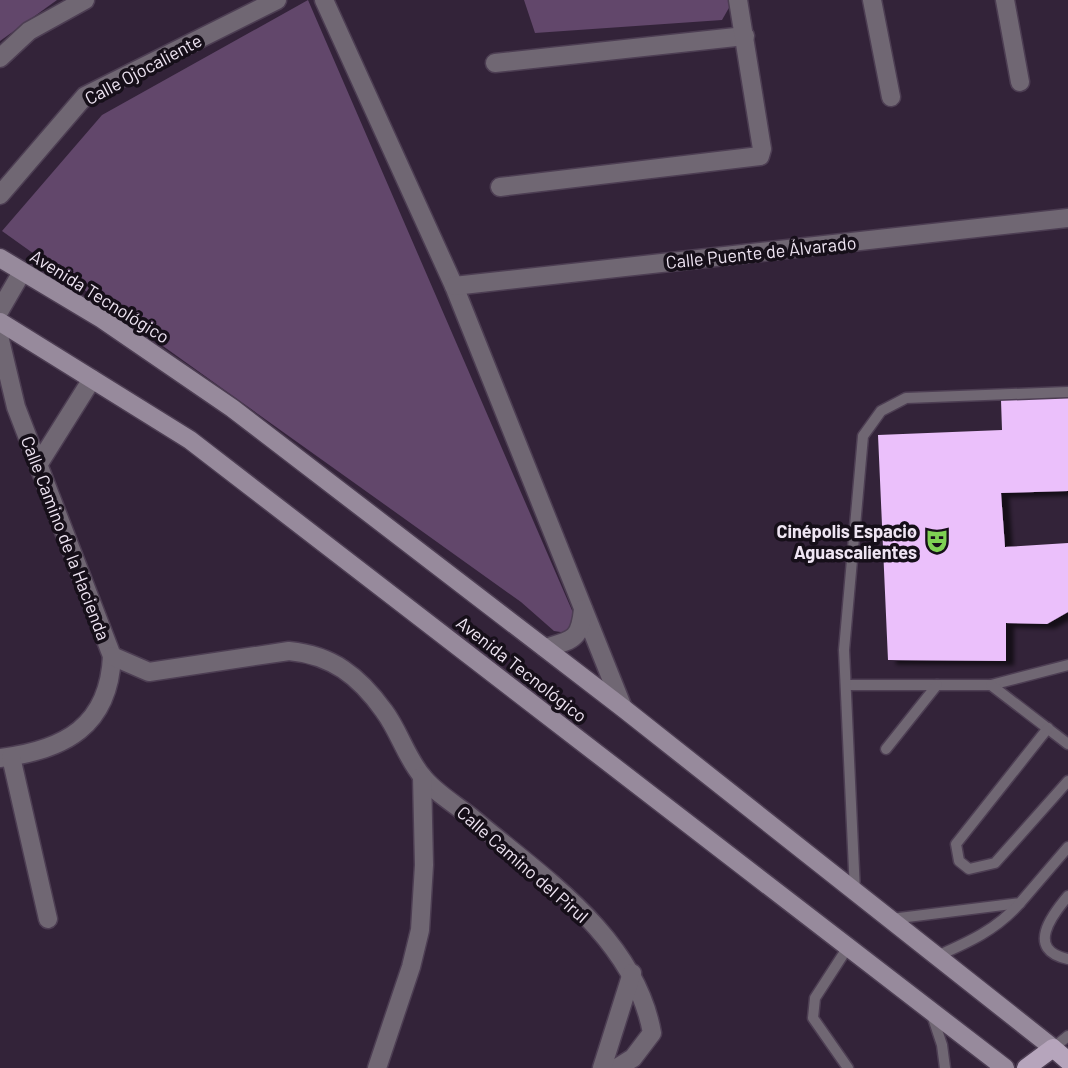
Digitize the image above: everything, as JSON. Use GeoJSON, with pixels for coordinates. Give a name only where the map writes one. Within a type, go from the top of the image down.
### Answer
{"type":"FeatureCollection","features":[{"type":"Feature","properties":{"kind":"main road","name":"Avenida Tecnológico"},"geometry":{"type":"LineString","coordinates":[[0,258],[102,319],[232,408],[623,708],[1068,1061]]}},
{"type":"Feature","properties":{"kind":"main road","name":"Avenida Tecnológico"},"geometry":{"type":"LineString","coordinates":[[0,322],[190,440],[1005,1068]]}},
{"type":"Feature","properties":{"kind":"main road"},"geometry":{"type":"LineString","coordinates":[[1026,1068],[1053,1048]]}},
{"type":"Feature","properties":{"kind":"street"},"geometry":{"type":"LineString","coordinates":[[0,58],[29,31],[85,0]]}},
{"type":"Feature","properties":{"kind":"street","name":"Calle Ojocaliente"},"geometry":{"type":"LineString","coordinates":[[0,195],[85,96],[277,0]]}},
{"type":"Feature","properties":{"kind":"street","name":"Avenida Tecnológico"},"geometry":{"type":"LineString","coordinates":[[324,0],[454,286],[623,708]]}},
{"type":"Feature","properties":{"kind":"street"},"geometry":{"type":"LineString","coordinates":[[500,187],[760,156],[745,36],[737,0]]}},
{"type":"Feature","properties":{"kind":"street"},"geometry":{"type":"LineString","coordinates":[[872,0],[891,97]]}},
{"type":"Feature","properties":{"kind":"street"},"geometry":{"type":"LineString","coordinates":[[1005,0],[1020,82]]}},
{"type":"Feature","properties":{"kind":"street"},"geometry":{"type":"LineString","coordinates":[[495,63],[745,36]]}},
{"type":"Feature","properties":{"kind":"street","name":"Calle Puente de Álvarado"},"geometry":{"type":"LineString","coordinates":[[454,286],[1068,218]]}},
{"type":"Feature","properties":{"kind":"street"},"geometry":{"type":"LineString","coordinates":[[0,310],[22,272]]}},
{"type":"Feature","properties":{"kind":"street","name":"Calle Camino de la Hacienda"},"geometry":{"type":"LineString","coordinates":[[0,340],[16,407],[112,656],[149,672],[289,651],[308,653],[340,664],[384,711],[422,776]]}},
{"type":"Feature","properties":{"kind":"street"},"geometry":{"type":"LineString","coordinates":[[38,465],[92,379]]}},
{"type":"Feature","properties":{"kind":"street","name":"Avenida Tecnológico"},"geometry":{"type":"LineString","coordinates":[[545,648],[576,636],[581,628],[583,609]]}},
{"type":"Feature","properties":{"kind":"street"},"geometry":{"type":"LineString","coordinates":[[48,919],[6,757],[73,736],[91,723],[102,708],[111,674],[112,656]]}},
{"type":"Feature","properties":{"kind":"street"},"geometry":{"type":"LineString","coordinates":[[377,1068],[391,1032],[420,930],[424,865],[422,776]]}},
{"type":"Feature","properties":{"kind":"street","name":"Calle Camino del Pirul"},"geometry":{"type":"LineString","coordinates":[[422,776],[575,905],[632,973],[647,1005],[652,1033],[633,1058],[617,1068]]}},
{"type":"Feature","properties":{"kind":"street"},"geometry":{"type":"LineString","coordinates":[[602,1068],[632,973]]}},
{"type":"Feature","properties":{"kind":"lane"},"geometry":{"type":"LineString","coordinates":[[855,891],[844,650],[863,436],[881,411],[905,398],[1068,392]]}},
{"type":"Feature","properties":{"kind":"lane"},"geometry":{"type":"LineString","coordinates":[[847,685],[991,685],[1068,665]]}},
{"type":"Feature","properties":{"kind":"lane"},"geometry":{"type":"LineString","coordinates":[[886,749],[937,685]]}},
{"type":"Feature","properties":{"kind":"lane"},"geometry":{"type":"LineString","coordinates":[[991,685],[1068,744]]}},
{"type":"Feature","properties":{"kind":"lane"},"geometry":{"type":"LineString","coordinates":[[1048,728],[956,844],[959,861],[969,869],[995,863],[1068,781]]}},
{"type":"Feature","properties":{"kind":"lane"},"geometry":{"type":"LineString","coordinates":[[937,956],[981,936],[1002,922],[1068,847]]}},
{"type":"Feature","properties":{"kind":"lane"},"geometry":{"type":"LineString","coordinates":[[1068,895],[1049,918],[1044,930],[1045,942],[1053,954],[1068,959]]}},
{"type":"Feature","properties":{"kind":"lane"},"geometry":{"type":"LineString","coordinates":[[891,919],[1020,903]]}},
{"type":"Feature","properties":{"kind":"lane"},"geometry":{"type":"LineString","coordinates":[[848,947],[815,998],[813,1018],[849,1068]]}},
{"type":"Feature","properties":{"kind":"lane"},"geometry":{"type":"LineString","coordinates":[[929,1008],[942,1045],[945,1068]]}},
{"type":"Feature","properties":{"kind":"lane"},"geometry":{"type":"LineString","coordinates":[[1053,1048],[1068,1036]]}},
{"type":"Feature","properties":{"kind":"shaded area"},"geometry":{"type":"Polygon","coordinates":[[[0,0],[57,0],[0,41],[0,0]]]}},
{"type":"Feature","properties":{"kind":"shaded area"},"geometry":{"type":"Polygon","coordinates":[[[308,0],[574,615],[575,627],[567,633],[554,631],[521,602],[2,231],[102,115],[308,0]]]}},
{"type":"Feature","properties":{"kind":"shaded area"},"geometry":{"type":"Polygon","coordinates":[[[524,0],[729,0],[730,6],[722,20],[535,33],[524,0]]]}},
{"type":"Feature","properties":{"kind":"building"},"geometry":{"type":"Polygon","coordinates":[[[1068,397],[1068,491],[1001,493],[1005,547],[1068,543],[1068,612],[1047,624],[1006,623],[1006,661],[888,660],[878,435],[1002,430],[1001,400],[1068,397]]]}},
{"type":"Feature","properties":{"kind":"place","name":"Cinépolis Espacio Aguascalientes"},"geometry":{"type":"Point","coordinates":[937,541]}}]}
